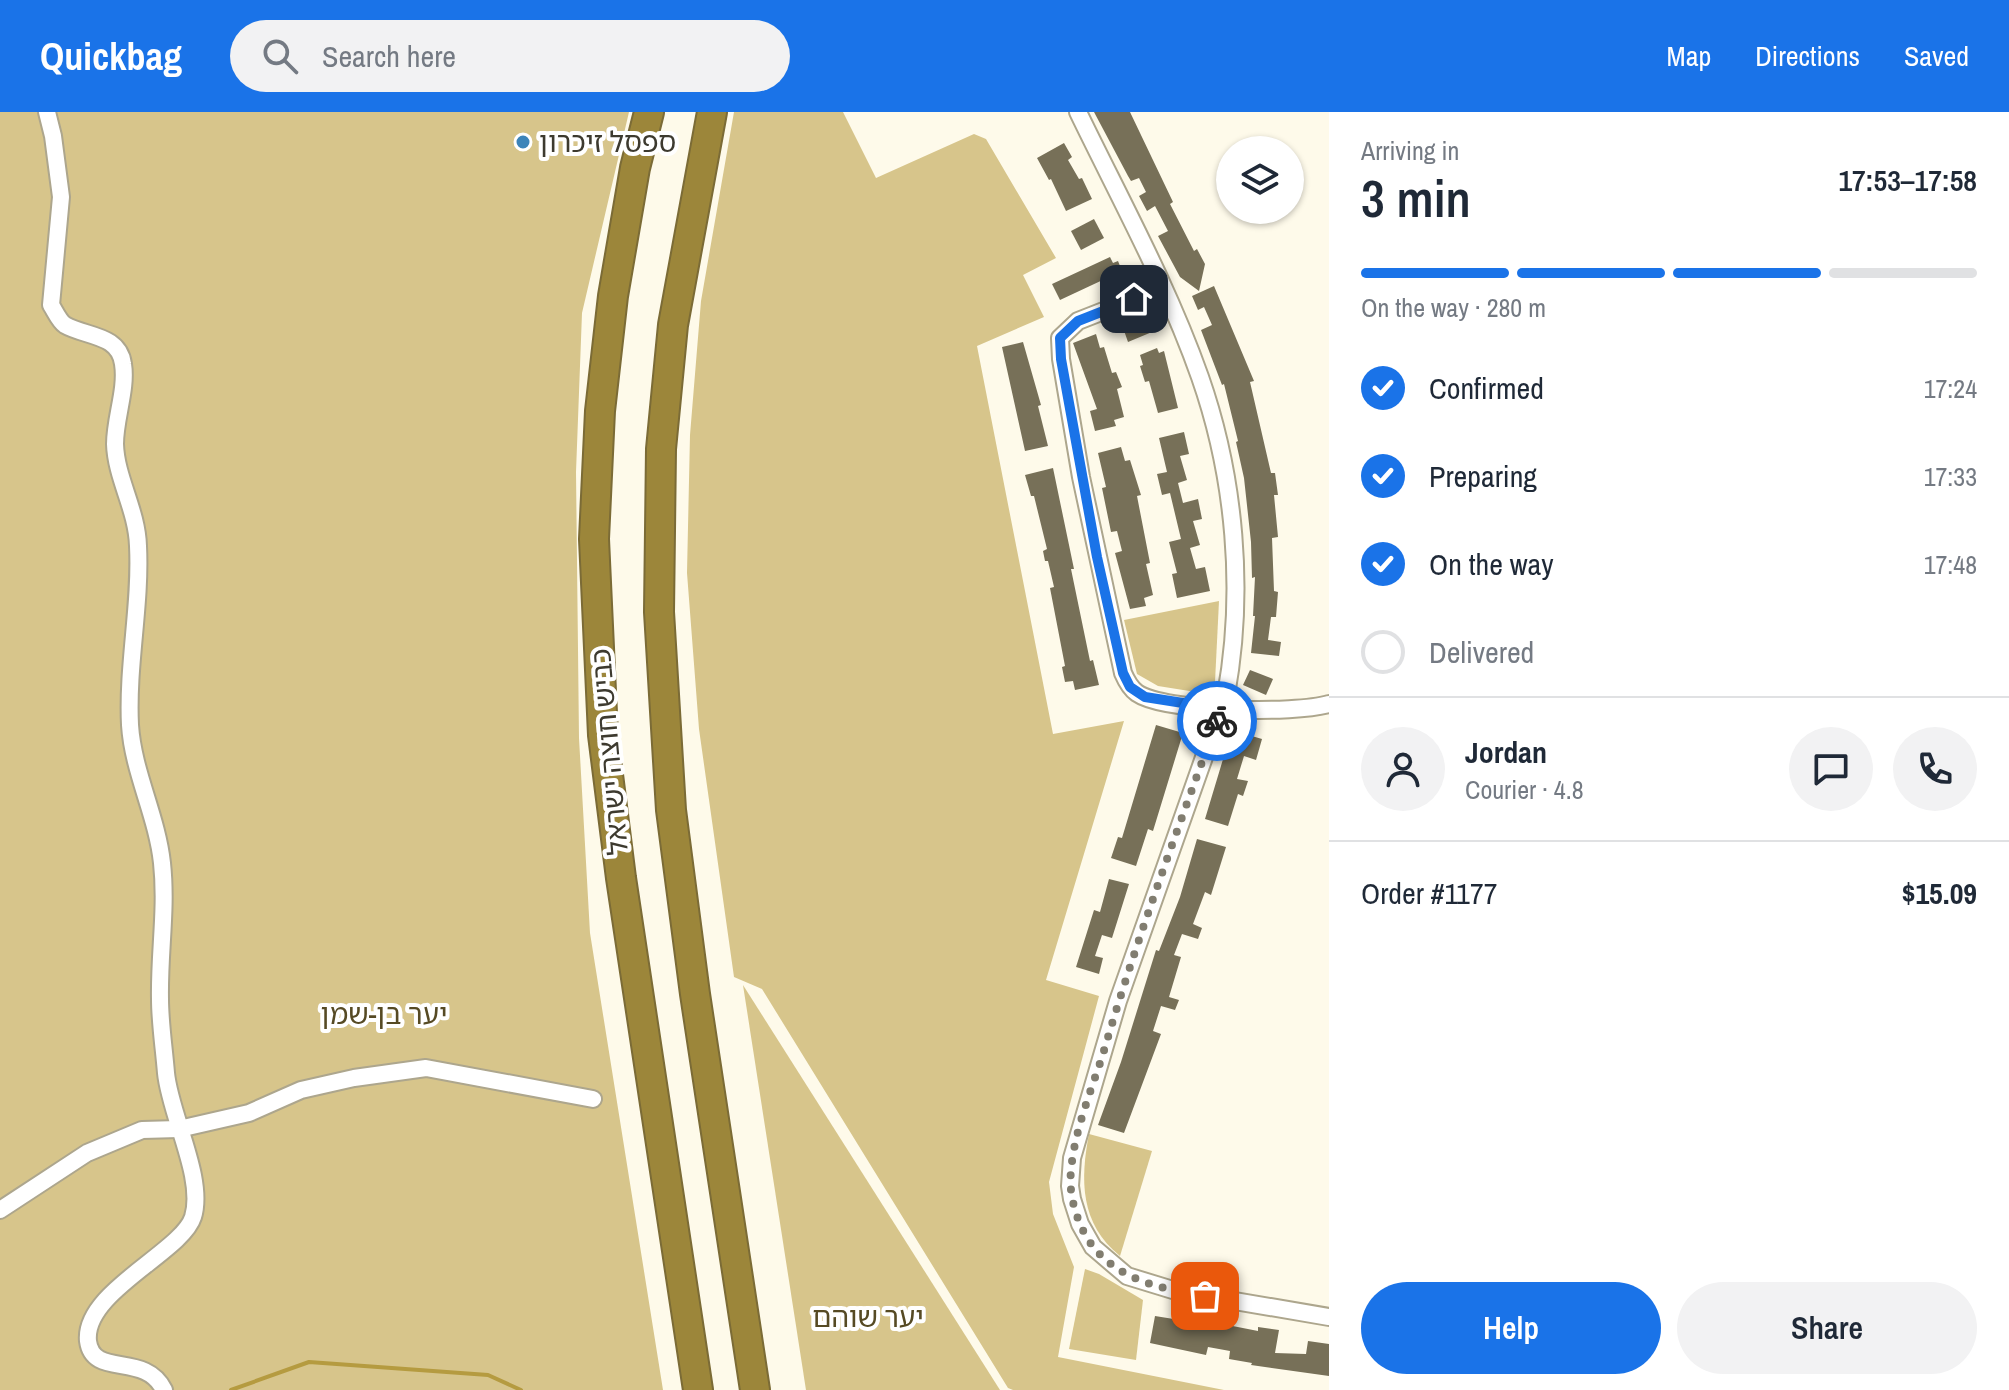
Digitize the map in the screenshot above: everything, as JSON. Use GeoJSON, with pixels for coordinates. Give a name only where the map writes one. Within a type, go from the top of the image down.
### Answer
{"type":"FeatureCollection","features":[{"type":"Feature","properties":{"kind":"highway","name":"כביש חוצה ישראל"},"geometry":{"type":"LineString","coordinates":[[649,112],[635,168],[613,296],[600,411],[594,539],[603,735],[698,1390]]}},
{"type":"Feature","properties":{"kind":"highway","name":"כביש חוצה ישראל"},"geometry":{"type":"LineString","coordinates":[[712,112],[673,325],[661,449],[659,612],[671,810],[697,1010],[755,1390]]}},
{"type":"Feature","properties":{"kind":"street"},"geometry":{"type":"LineString","coordinates":[[47,112],[61,197],[51,305],[64,324],[113,345],[119,350],[123,365],[116,457],[135,516],[138,547],[130,725],[162,861],[164,907],[160,1000],[168,1092],[196,1188],[193,1218],[178,1237],[136,1271],[103,1304],[91,1324],[88,1339],[97,1359],[149,1372],[164,1390]]}},
{"type":"Feature","properties":{"kind":"street"},"geometry":{"type":"LineString","coordinates":[[1078,112],[1162,288],[1200,377],[1212,415],[1228,489],[1235,619],[1233,652],[1221,709],[1118,1001],[1076,1142],[1070,1186],[1080,1224],[1093,1247],[1127,1276],[1176,1291],[1329,1317]]}},
{"type":"Feature","properties":{"kind":"street"},"geometry":{"type":"LineString","coordinates":[[1162,288],[1070,326],[1060,338],[1061,359],[1097,557],[1123,673],[1130,687],[1145,697],[1221,709],[1305,710],[1329,704]]}},
{"type":"Feature","properties":{"kind":"street"},"geometry":{"type":"LineString","coordinates":[[0,1210],[87,1153],[142,1130],[179,1129],[249,1113],[301,1090],[354,1078],[426,1068],[593,1099]]}},
{"type":"Feature","properties":{"kind":"green space","name":"יער בן-שמן"},"geometry":{"type":"Polygon","coordinates":[[[0,112],[629,112],[582,313],[576,472],[579,738],[590,933],[663,1390],[0,1390],[0,112]]]}},
{"type":"Feature","properties":{"kind":"green space"},"geometry":{"type":"Polygon","coordinates":[[[734,112],[843,112],[876,178],[974,134],[986,139],[1056,258],[1023,275],[1044,317],[977,346],[1053,734],[1124,721],[1046,980],[1099,996],[1049,1182],[1053,1214],[1074,1267],[1058,1357],[1224,1390],[1008,1388],[762,989],[734,977],[699,729],[687,573],[690,435],[701,301],[734,112]]]}},
{"type":"Feature","properties":{"kind":"green space"},"geometry":{"type":"Polygon","coordinates":[[[1219,601],[1215,682],[1202,693],[1158,686],[1137,674],[1124,620],[1219,601]]]}},
{"type":"Feature","properties":{"kind":"green space","name":"יער שוהם"},"geometry":{"type":"Polygon","coordinates":[[[743,985],[1000,1390],[806,1390],[743,985]]]}},
{"type":"Feature","properties":{"kind":"green space"},"geometry":{"type":"Polygon","coordinates":[[[1089,1134],[1152,1151],[1120,1256],[1097,1230],[1086,1200],[1084,1168],[1089,1134]]]}},
{"type":"Feature","properties":{"kind":"green space"},"geometry":{"type":"Polygon","coordinates":[[[1085,1269],[1143,1300],[1136,1360],[1069,1349],[1085,1269]]]}},
{"type":"Feature","properties":{"kind":"building"},"geometry":{"type":"Polygon","coordinates":[[[1094,112],[1130,112],[1173,202],[1170,204],[1194,251],[1197,249],[1205,264],[1199,291],[1180,277],[1158,236],[1168,231],[1155,206],[1147,211],[1139,196],[1146,192],[1139,178],[1131,181],[1094,112]]]}},
{"type":"Feature","properties":{"kind":"building"},"geometry":{"type":"Polygon","coordinates":[[[1064,143],[1072,157],[1068,160],[1079,179],[1082,178],[1092,199],[1066,211],[1037,158],[1064,143]]]}},
{"type":"Feature","properties":{"kind":"building"},"geometry":{"type":"Polygon","coordinates":[[[1094,219],[1104,238],[1081,250],[1071,231],[1094,219]]]}},
{"type":"Feature","properties":{"kind":"building"},"geometry":{"type":"Polygon","coordinates":[[[1110,257],[1113,263],[1118,261],[1122,271],[1060,300],[1052,284],[1110,257]]]}},
{"type":"Feature","properties":{"kind":"building"},"geometry":{"type":"Polygon","coordinates":[[[1214,286],[1254,381],[1250,382],[1271,473],[1275,473],[1278,537],[1272,538],[1274,591],[1278,592],[1276,617],[1271,617],[1268,640],[1281,642],[1279,656],[1251,653],[1255,577],[1252,578],[1251,542],[1238,441],[1224,384],[1201,330],[1212,325],[1204,307],[1198,310],[1192,296],[1214,286]]]}},
{"type":"Feature","properties":{"kind":"building"},"geometry":{"type":"Polygon","coordinates":[[[1151,312],[1156,325],[1150,327],[1152,332],[1128,342],[1121,322],[1151,312]]]}},
{"type":"Feature","properties":{"kind":"building"},"geometry":{"type":"Polygon","coordinates":[[[1096,334],[1100,348],[1104,347],[1112,373],[1116,372],[1122,387],[1117,389],[1124,417],[1114,420],[1116,426],[1095,431],[1090,411],[1097,409],[1073,343],[1096,334]]]}},
{"type":"Feature","properties":{"kind":"building"},"geometry":{"type":"Polygon","coordinates":[[[1023,342],[1041,405],[1038,406],[1048,446],[1025,451],[1002,347],[1023,342]]]}},
{"type":"Feature","properties":{"kind":"building"},"geometry":{"type":"Polygon","coordinates":[[[1157,348],[1159,353],[1164,351],[1178,408],[1158,413],[1149,381],[1145,382],[1140,366],[1143,365],[1140,355],[1157,348]]]}},
{"type":"Feature","properties":{"kind":"building"},"geometry":{"type":"Polygon","coordinates":[[[1184,432],[1189,454],[1180,456],[1187,480],[1178,483],[1183,503],[1198,499],[1202,519],[1193,521],[1200,545],[1190,548],[1196,569],[1205,567],[1210,591],[1177,598],[1172,574],[1177,573],[1169,542],[1181,539],[1170,493],[1162,495],[1157,474],[1167,472],[1159,438],[1184,432]]]}},
{"type":"Feature","properties":{"kind":"building"},"geometry":{"type":"Polygon","coordinates":[[[1121,447],[1125,461],[1130,460],[1141,495],[1137,496],[1153,595],[1144,598],[1146,606],[1130,609],[1115,553],[1122,551],[1117,531],[1111,532],[1098,453],[1121,447]]]}},
{"type":"Feature","properties":{"kind":"building"},"geometry":{"type":"Polygon","coordinates":[[[1053,468],[1090,661],[1093,660],[1099,685],[1075,690],[1073,681],[1065,682],[1062,667],[1065,666],[1050,588],[1054,587],[1043,551],[1047,549],[1034,496],[1031,496],[1025,475],[1053,468]]]}},
{"type":"Feature","properties":{"kind":"building"},"geometry":{"type":"Polygon","coordinates":[[[1250,670],[1273,679],[1266,695],[1243,685],[1250,670]]]}},
{"type":"Feature","properties":{"kind":"building"},"geometry":{"type":"Polygon","coordinates":[[[1156,725],[1183,733],[1153,831],[1148,829],[1136,866],[1111,858],[1118,837],[1122,838],[1156,725]]]}},
{"type":"Feature","properties":{"kind":"building"},"geometry":{"type":"Polygon","coordinates":[[[1245,734],[1262,739],[1256,760],[1244,756],[1237,779],[1248,781],[1243,796],[1238,794],[1228,826],[1205,819],[1230,736],[1243,740],[1245,734]]]}},
{"type":"Feature","properties":{"kind":"building"},"geometry":{"type":"Polygon","coordinates":[[[1197,839],[1226,847],[1211,895],[1205,892],[1193,924],[1202,928],[1198,939],[1182,934],[1174,955],[1181,957],[1169,997],[1179,1000],[1175,1010],[1161,1006],[1153,1031],[1161,1034],[1124,1133],[1098,1125],[1156,950],[1159,951],[1180,897],[1197,839]]]}},
{"type":"Feature","properties":{"kind":"building"},"geometry":{"type":"Polygon","coordinates":[[[1109,879],[1129,884],[1112,938],[1102,935],[1095,956],[1103,958],[1099,974],[1076,967],[1094,910],[1100,912],[1109,879]]]}},
{"type":"Feature","properties":{"kind":"building"},"geometry":{"type":"Polygon","coordinates":[[[1155,1316],[1186,1321],[1187,1317],[1258,1331],[1258,1327],[1279,1330],[1275,1353],[1306,1354],[1308,1341],[1329,1344],[1329,1376],[1251,1365],[1229,1359],[1230,1351],[1208,1347],[1206,1355],[1150,1343],[1155,1316]]]}},
{"type":"Feature","properties":{"kind":"waterway"},"geometry":{"type":"LineString","coordinates":[[231,1390],[309,1362],[488,1375],[521,1390]]}},
{"type":"Feature","properties":{"kind":"way so far"},"geometry":{"type":"LineString","coordinates":[[1205,1296],[1141,1282],[1114,1267],[1086,1236],[1075,1210],[1070,1186],[1076,1142],[1118,1001],[1217,721]]}},
{"type":"Feature","properties":{"kind":"place","name":"ספסל זיכרון"},"geometry":{"type":"Point","coordinates":[523,142]}},
{"type":"Feature","properties":{"kind":"route"},"geometry":{"type":"LineString","coordinates":[[1134,299],[1078,321],[1060,338],[1081,477],[1120,662],[1130,687],[1145,697],[1221,709],[1217,721]]}}]}
